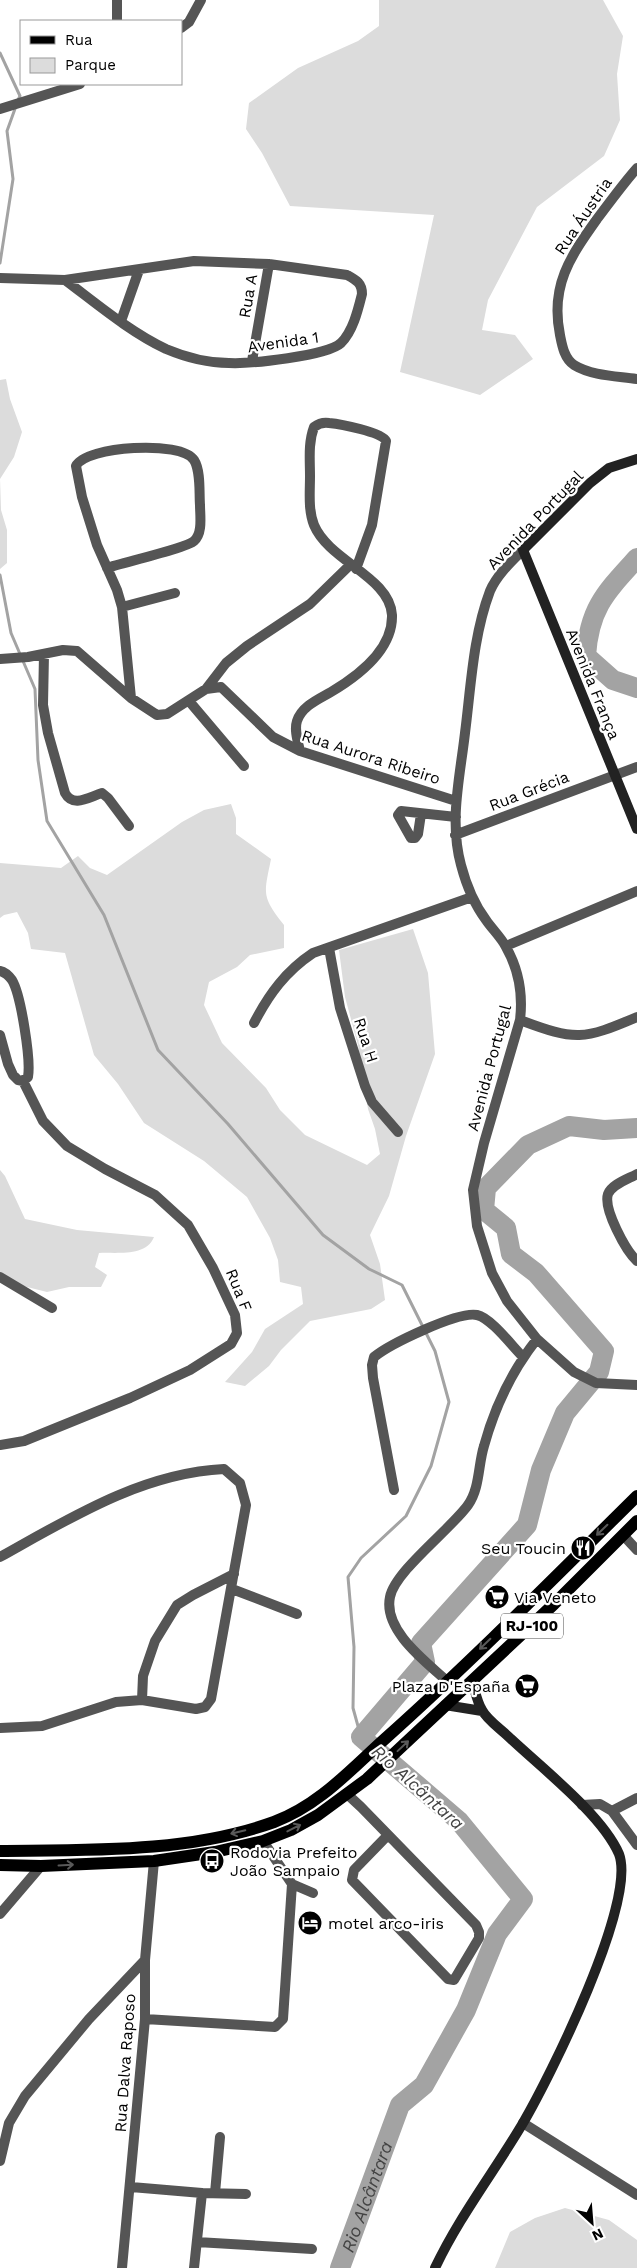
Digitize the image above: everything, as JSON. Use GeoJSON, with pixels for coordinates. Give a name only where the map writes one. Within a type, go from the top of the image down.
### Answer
{"type":"FeatureCollection","features":[{"type":"Feature","properties":{"kind":"main road","name":"RJ-100"},"geometry":{"type":"LineString","coordinates":[[0,1851],[135,1847],[180,1843],[252,1829],[310,1805],[412,1715],[637,1496]]}},
{"type":"Feature","properties":{"kind":"main road","name":"RJ-100"},"geometry":{"type":"LineString","coordinates":[[0,1865],[41,1866],[154,1861],[215,1852],[262,1841],[291,1830],[318,1815],[351,1791],[423,1727],[554,1604],[637,1521]]}},
{"type":"Feature","properties":{"kind":"street"},"geometry":{"type":"LineString","coordinates":[[117,0],[117,20]]}},
{"type":"Feature","properties":{"kind":"street"},"geometry":{"type":"LineString","coordinates":[[182,27],[189,22],[201,0]]}},
{"type":"Feature","properties":{"kind":"street"},"geometry":{"type":"LineString","coordinates":[[3,108],[77,85]]}},
{"type":"Feature","properties":{"kind":"street","name":"Rua Áustria"},"geometry":{"type":"LineString","coordinates":[[637,168],[622,185],[573,253],[563,276],[558,300],[558,328],[564,352],[572,364],[590,372],[637,379]]}},
{"type":"Feature","properties":{"kind":"street","name":"Avenida 1"},"geometry":{"type":"LineString","coordinates":[[0,278],[65,280],[194,261],[269,264],[347,274],[358,281],[362,288],[362,294],[347,335],[340,344],[330,350],[230,363],[189,357],[165,348],[121,321],[65,280]]}},
{"type":"Feature","properties":{"kind":"street","name":"Rua A"},"geometry":{"type":"LineString","coordinates":[[252,361],[269,264]]}},
{"type":"Feature","properties":{"kind":"street"},"geometry":{"type":"LineString","coordinates":[[121,321],[139,270]]}},
{"type":"Feature","properties":{"kind":"street"},"geometry":{"type":"LineString","coordinates":[[0,659],[63,650],[77,651],[131,698],[157,716],[167,714],[189,701],[206,689],[226,663],[247,646],[310,604],[353,567],[372,525],[386,441],[380,434],[328,423],[319,424],[314,427],[310,447],[310,506],[314,525],[322,538],[340,558],[353,567],[370,580],[386,597],[392,613],[391,632],[381,650],[358,672],[303,711],[297,722],[300,751]]}},
{"type":"Feature","properties":{"kind":"street"},"geometry":{"type":"LineString","coordinates":[[106,568],[182,547],[194,541],[199,530],[200,508],[197,468],[194,460],[189,455],[164,449],[127,448],[100,453],[78,463],[76,466],[82,497],[97,545],[106,568],[117,590],[122,607],[131,698]]}},
{"type":"Feature","properties":{"kind":"street","name":"Avenida Portugal"},"geometry":{"type":"LineString","coordinates":[[637,459],[609,468],[590,483],[507,566],[491,589],[484,610],[474,658],[456,801],[455,835],[461,865],[472,897],[485,919],[506,946],[517,970],[522,1001],[520,1020],[484,1143],[473,1190],[477,1226],[492,1273],[507,1301],[537,1339],[574,1372],[596,1383],[637,1385]]}},
{"type":"Feature","properties":{"kind":"street","name":"Avenida França"},"geometry":{"type":"LineString","coordinates":[[523,550],[637,829]]}},
{"type":"Feature","properties":{"kind":"street"},"geometry":{"type":"LineString","coordinates":[[122,607],[175,593]]}},
{"type":"Feature","properties":{"kind":"street"},"geometry":{"type":"LineString","coordinates":[[44,654],[44,705],[48,733],[65,793],[68,799],[75,802],[102,794],[108,798],[129,826]]}},
{"type":"Feature","properties":{"kind":"street","name":"Rua Aurora Ribeiro"},"geometry":{"type":"LineString","coordinates":[[206,689],[221,687],[272,737],[300,751],[456,801]]}},
{"type":"Feature","properties":{"kind":"street"},"geometry":{"type":"LineString","coordinates":[[189,701],[244,766]]}},
{"type":"Feature","properties":{"kind":"street","name":"Rua Grécia"},"geometry":{"type":"LineString","coordinates":[[455,835],[637,767]]}},
{"type":"Feature","properties":{"kind":"street"},"geometry":{"type":"LineString","coordinates":[[421,814],[456,817]]}},
{"type":"Feature","properties":{"kind":"street"},"geometry":{"type":"LineString","coordinates":[[506,946],[637,891]]}},
{"type":"Feature","properties":{"kind":"street"},"geometry":{"type":"LineString","coordinates":[[254,1023],[264,1003],[280,980],[299,962],[313,953],[472,897]]}},
{"type":"Feature","properties":{"kind":"street","name":"Rua H"},"geometry":{"type":"LineString","coordinates":[[329,948],[340,1008],[365,1086],[372,1102],[398,1132]]}},
{"type":"Feature","properties":{"kind":"street"},"geometry":{"type":"LineString","coordinates":[[0,971],[11,979],[17,991],[29,1064],[28,1077],[23,1081]]}},
{"type":"Feature","properties":{"kind":"street"},"geometry":{"type":"LineString","coordinates":[[520,1020],[557,1034],[579,1037],[604,1031],[637,1017]]}},
{"type":"Feature","properties":{"kind":"street","name":"Rua F"},"geometry":{"type":"LineString","coordinates":[[0,1035],[13,1075],[18,1080],[23,1081],[43,1121],[67,1146],[105,1169],[155,1194],[188,1225],[213,1268],[235,1315],[237,1333],[231,1344],[190,1370],[139,1394],[24,1441],[0,1445]]}},
{"type":"Feature","properties":{"kind":"street"},"geometry":{"type":"LineString","coordinates":[[637,1174],[613,1187],[608,1194],[607,1201],[616,1229],[626,1248],[637,1261]]}},
{"type":"Feature","properties":{"kind":"street"},"geometry":{"type":"LineString","coordinates":[[0,1277],[52,1308]]}},
{"type":"Feature","properties":{"kind":"street"},"geometry":{"type":"LineString","coordinates":[[394,1490],[384,1446],[372,1365],[374,1357],[380,1352],[434,1326],[466,1315],[478,1315],[488,1321],[523,1357]]}},
{"type":"Feature","properties":{"kind":"street"},"geometry":{"type":"LineString","coordinates":[[446,1681],[411,1648],[391,1616],[390,1597],[398,1580],[452,1525],[469,1503],[476,1484],[483,1448],[495,1411],[508,1381],[537,1339]]}},
{"type":"Feature","properties":{"kind":"street"},"geometry":{"type":"LineString","coordinates":[[0,1557],[122,1492],[198,1470],[224,1469],[240,1483],[246,1505],[211,1699],[205,1707],[196,1709],[142,1700],[116,1702],[42,1726],[0,1728]]}},
{"type":"Feature","properties":{"kind":"street"},"geometry":{"type":"LineString","coordinates":[[623,1535],[637,1550]]}},
{"type":"Feature","properties":{"kind":"street"},"geometry":{"type":"LineString","coordinates":[[142,1700],[143,1676],[155,1641],[177,1605],[193,1594],[234,1574]]}},
{"type":"Feature","properties":{"kind":"street"},"geometry":{"type":"LineString","coordinates":[[232,1589],[297,1614]]}},
{"type":"Feature","properties":{"kind":"street"},"geometry":{"type":"LineString","coordinates":[[435,2268],[450,2235],[523,2123],[544,2085],[587,1993],[613,1927],[620,1899],[623,1875],[619,1855],[608,1837],[582,1805],[482,1711],[472,1681]]}},
{"type":"Feature","properties":{"kind":"street"},"geometry":{"type":"LineString","coordinates":[[445,1705],[482,1711]]}},
{"type":"Feature","properties":{"kind":"street"},"geometry":{"type":"LineString","coordinates":[[351,1791],[388,1835],[476,1925],[479,1938],[454,1980],[448,1979],[352,1880],[354,1870],[388,1835]]}},
{"type":"Feature","properties":{"kind":"street"},"geometry":{"type":"LineString","coordinates":[[612,1811],[637,1798]]}},
{"type":"Feature","properties":{"kind":"street"},"geometry":{"type":"LineString","coordinates":[[582,1805],[600,1804],[612,1811],[637,1844]]}},
{"type":"Feature","properties":{"kind":"street"},"geometry":{"type":"LineString","coordinates":[[262,1841],[292,1884],[313,1893]]}},
{"type":"Feature","properties":{"kind":"street","name":"Rua Dalva Raposo"},"geometry":{"type":"LineString","coordinates":[[122,2268],[145,2019],[145,1960],[154,1861]]}},
{"type":"Feature","properties":{"kind":"street"},"geometry":{"type":"LineString","coordinates":[[0,1914],[41,1866]]}},
{"type":"Feature","properties":{"kind":"street"},"geometry":{"type":"LineString","coordinates":[[145,2019],[275,2027],[281,2023],[283,2019],[292,1884]]}},
{"type":"Feature","properties":{"kind":"street"},"geometry":{"type":"LineString","coordinates":[[0,2161],[9,2123],[25,2096],[89,2019],[145,1960]]}},
{"type":"Feature","properties":{"kind":"street"},"geometry":{"type":"LineString","coordinates":[[523,2123],[637,2195]]}},
{"type":"Feature","properties":{"kind":"street"},"geometry":{"type":"LineString","coordinates":[[215,2193],[220,2137]]}},
{"type":"Feature","properties":{"kind":"street"},"geometry":{"type":"LineString","coordinates":[[131,2186],[202,2193],[246,2194]]}},
{"type":"Feature","properties":{"kind":"street"},"geometry":{"type":"LineString","coordinates":[[194,2268],[202,2193]]}},
{"type":"Feature","properties":{"kind":"street"},"geometry":{"type":"LineString","coordinates":[[197,2242],[312,2249]]}},
{"type":"Feature","properties":{"kind":"green space"},"geometry":{"type":"Polygon","coordinates":[[[379,0],[603,0],[623,36],[617,74],[620,120],[604,156],[537,207],[488,300],[482,330],[515,335],[533,359],[480,395],[400,372],[434,215],[290,206],[262,153],[246,129],[249,103],[298,68],[358,41],[379,26],[379,0]]]}},
{"type":"Feature","properties":{"kind":"green space"},"geometry":{"type":"Polygon","coordinates":[[[6,379],[10,399],[22,432],[14,457],[0,479],[0,380],[6,379]]]}},
{"type":"Feature","properties":{"kind":"green space"},"geometry":{"type":"Polygon","coordinates":[[[0,479],[1,510],[7,530],[7,563],[0,569],[0,479]]]}},
{"type":"Feature","properties":{"kind":"green space"},"geometry":{"type":"Polygon","coordinates":[[[231,804],[236,818],[236,834],[271,859],[266,894],[271,907],[284,925],[284,948],[250,955],[237,967],[209,982],[204,1005],[222,1043],[266,1088],[280,1110],[305,1135],[367,1165],[380,1154],[375,1129],[368,1109],[358,1045],[345,997],[339,950],[413,929],[428,973],[435,1054],[406,1136],[389,1196],[370,1235],[380,1264],[385,1300],[371,1309],[310,1321],[281,1350],[269,1366],[245,1386],[225,1382],[252,1352],[265,1329],[303,1304],[301,1287],[280,1282],[278,1260],[270,1238],[247,1197],[204,1161],[144,1123],[118,1084],[94,1055],[65,953],[31,949],[28,933],[17,912],[0,918],[0,863],[61,868],[78,856],[90,868],[107,875],[182,822],[204,810],[231,804]]]}},
{"type":"Feature","properties":{"kind":"green space"},"geometry":{"type":"Polygon","coordinates":[[[0,1170],[5,1176],[25,1219],[77,1230],[154,1237],[145,1248],[138,1251],[99,1253],[95,1267],[107,1275],[101,1287],[69,1287],[47,1292],[23,1286],[0,1274],[0,1170]]]}},
{"type":"Feature","properties":{"kind":"green space"},"geometry":{"type":"Polygon","coordinates":[[[565,2208],[609,2220],[637,2240],[637,2268],[495,2268],[510,2232],[535,2218],[565,2208]]]}},
{"type":"Feature","properties":{"kind":"waterway"},"geometry":{"type":"LineString","coordinates":[[0,53],[20,96],[18,100]]}},
{"type":"Feature","properties":{"kind":"waterway"},"geometry":{"type":"LineString","coordinates":[[0,263],[13,179],[7,131],[16,106]]}},
{"type":"Feature","properties":{"kind":"waterway","name":"Rio Alcântara"},"geometry":{"type":"LineString","coordinates":[[637,558],[608,591],[595,613],[588,639],[586,656],[613,680],[637,688]]}},
{"type":"Feature","properties":{"kind":"waterway"},"geometry":{"type":"LineString","coordinates":[[0,575],[11,633],[35,689],[38,760],[47,821],[104,915],[158,1050],[228,1124],[323,1235],[369,1269],[402,1285],[435,1351],[449,1402],[431,1466],[406,1516],[361,1558],[348,1577],[354,1647],[353,1708],[361,1737]]}},
{"type":"Feature","properties":{"kind":"waterway","name":"Rio Alcântara"},"geometry":{"type":"LineString","coordinates":[[340,2268],[400,2105],[424,2085],[466,2010],[497,1934],[523,1899],[459,1821],[361,1737],[425,1662],[421,1643],[527,1525],[541,1470],[565,1413],[599,1372],[604,1351],[536,1273],[511,1254],[506,1228],[484,1210],[486,1188],[528,1145],[569,1126],[604,1130],[637,1128]]}},
{"type":"Feature","properties":{"kind":"place","name":"Seu Toucin"},"geometry":{"type":"Point","coordinates":[583,1548]}},
{"type":"Feature","properties":{"kind":"place","name":"Via Veneto"},"geometry":{"type":"Point","coordinates":[497,1597]}},
{"type":"Feature","properties":{"kind":"place","name":"Plaza D'España"},"geometry":{"type":"Point","coordinates":[527,1686]}},
{"type":"Feature","properties":{"kind":"place","name":"Rodovia Prefeito João Sampaio"},"geometry":{"type":"Point","coordinates":[212,1861]}},
{"type":"Feature","properties":{"kind":"place","name":"motel arco-iris"},"geometry":{"type":"Point","coordinates":[310,1923]}}]}
